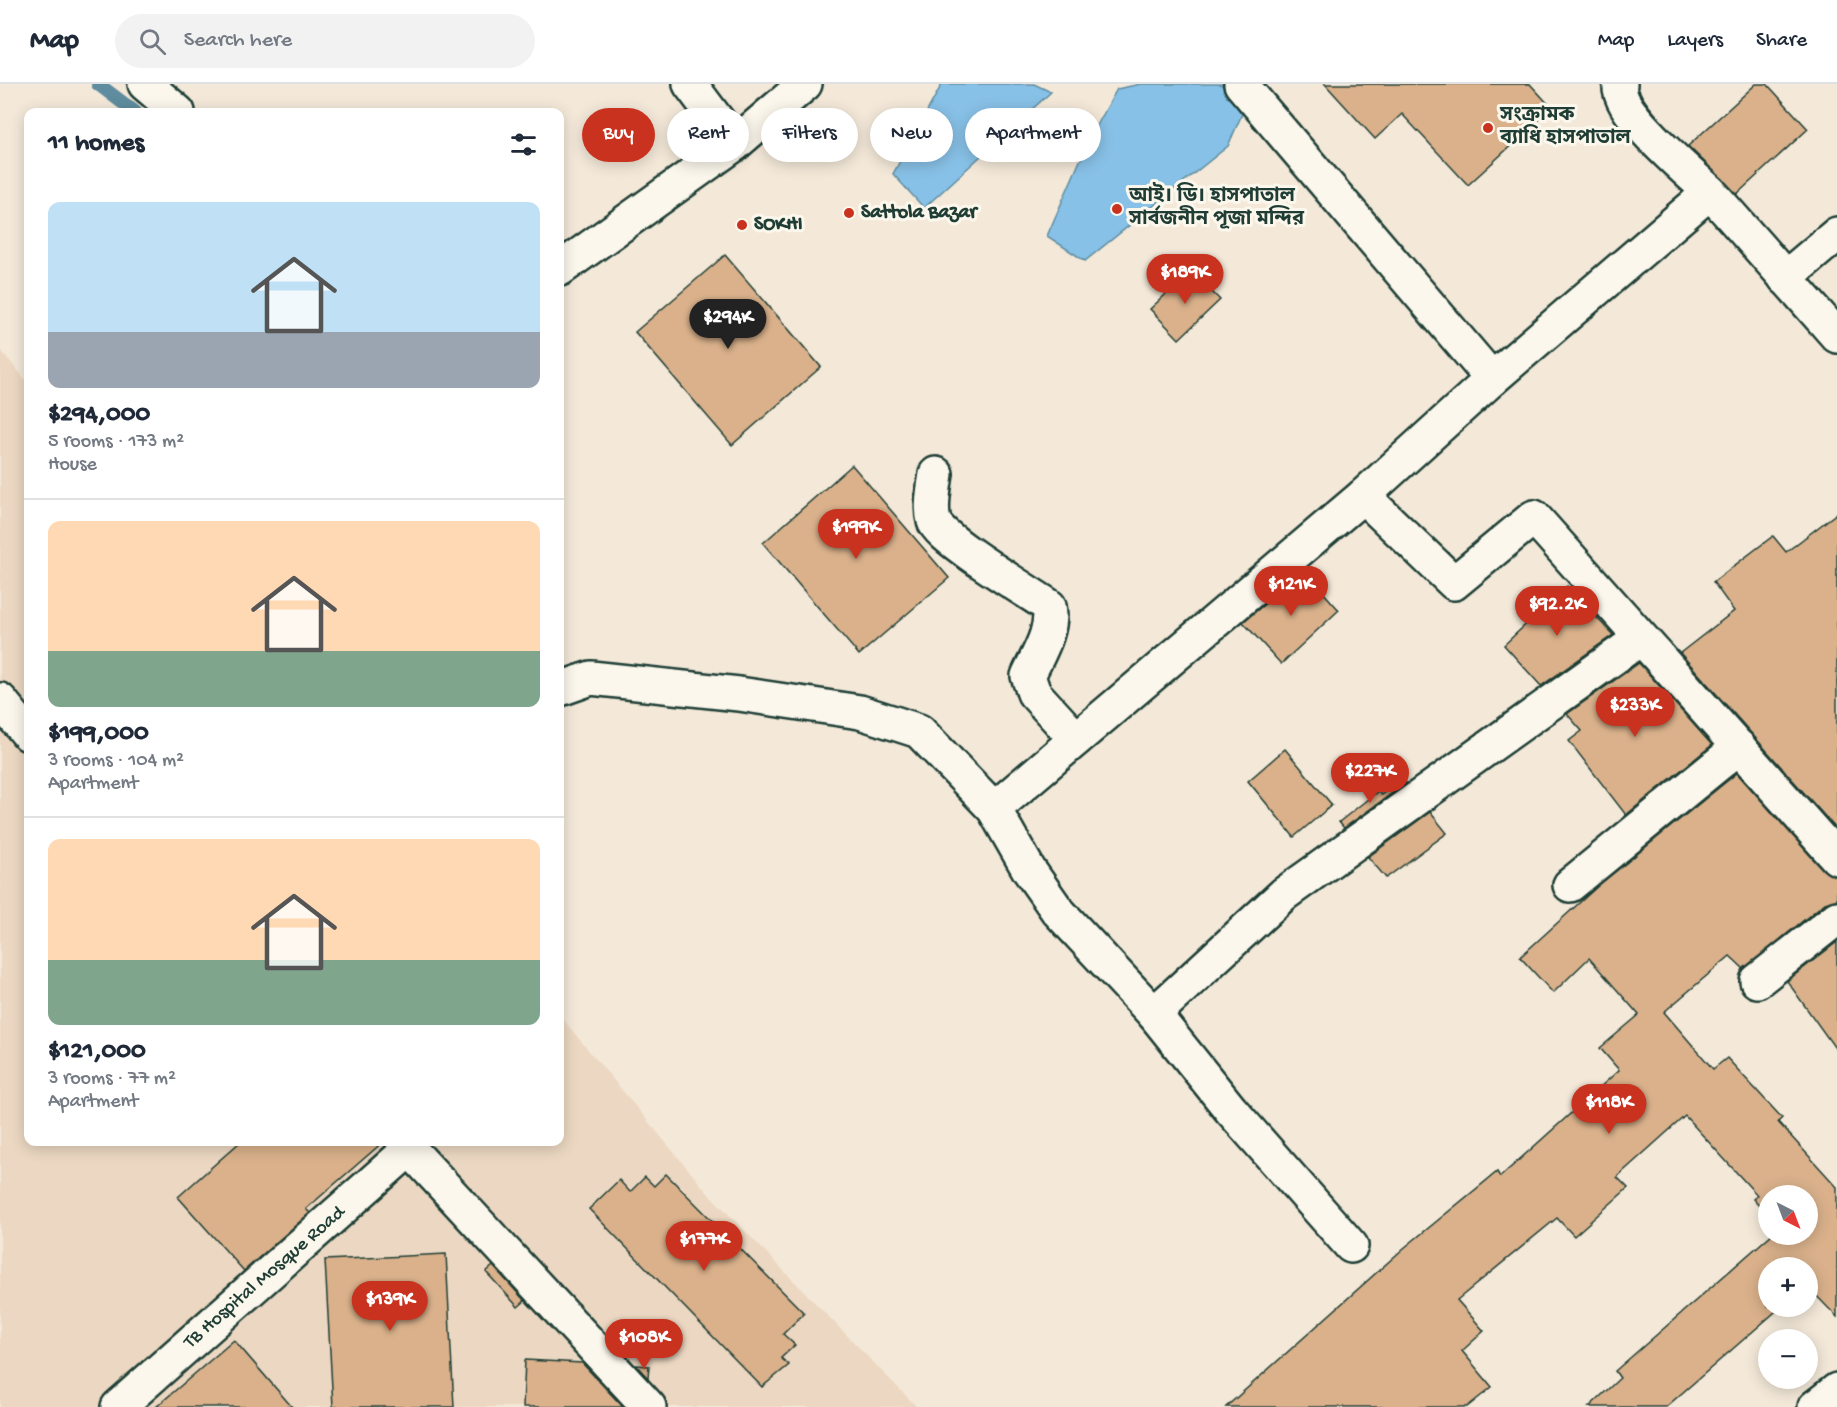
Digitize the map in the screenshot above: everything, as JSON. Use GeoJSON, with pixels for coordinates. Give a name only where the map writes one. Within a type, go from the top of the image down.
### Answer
{"type":"FeatureCollection","features":[{"type":"Feature","properties":{"kind":"street"},"geometry":{"type":"LineString","coordinates":[[690,84],[708,108]]}},
{"type":"Feature","properties":{"kind":"street"},"geometry":{"type":"LineString","coordinates":[[749,132],[805,84]]}},
{"type":"Feature","properties":{"kind":"street"},"geometry":{"type":"LineString","coordinates":[[1241,84],[1492,379]]}},
{"type":"Feature","properties":{"kind":"street"},"geometry":{"type":"LineString","coordinates":[[1620,84],[1619,90],[1630,113],[1710,192],[1837,336]]}},
{"type":"Feature","properties":{"kind":"street"},"geometry":{"type":"LineString","coordinates":[[564,266],[710,162]]}},
{"type":"Feature","properties":{"kind":"street"},"geometry":{"type":"LineString","coordinates":[[994,809],[1363,496],[1492,379],[1710,192]]}},
{"type":"Feature","properties":{"kind":"street"},"geometry":{"type":"LineString","coordinates":[[1785,278],[1837,234]]}},
{"type":"Feature","properties":{"kind":"street"},"geometry":{"type":"LineString","coordinates":[[936,474],[932,510],[934,522],[939,531],[960,548],[1049,606],[1052,618],[1049,630],[1028,676],[1034,693],[1076,739]]}},
{"type":"Feature","properties":{"kind":"street"},"geometry":{"type":"LineString","coordinates":[[1363,496],[1454,583],[1534,517],[1837,858]]}},
{"type":"Feature","properties":{"kind":"street"},"geometry":{"type":"LineString","coordinates":[[1154,1014],[1284,894],[1641,638]]}},
{"type":"Feature","properties":{"kind":"street"},"geometry":{"type":"LineString","coordinates":[[564,688],[591,678],[739,694],[860,712],[919,731],[994,809],[1029,870],[1057,910],[1154,1014],[1231,1110],[1351,1246]]}},
{"type":"Feature","properties":{"kind":"street"},"geometry":{"type":"LineString","coordinates":[[0,700],[24,729]]}},
{"type":"Feature","properties":{"kind":"street"},"geometry":{"type":"LineString","coordinates":[[1570,885],[1739,747]]}},
{"type":"Feature","properties":{"kind":"street"},"geometry":{"type":"LineString","coordinates":[[1757,981],[1837,918]]}},
{"type":"Feature","properties":{"kind":"street","name":"TB Hospital Mosque Road"},"geometry":{"type":"LineString","coordinates":[[118,1407],[404,1155],[406,1146]]}},
{"type":"Feature","properties":{"kind":"street"},"geometry":{"type":"LineString","coordinates":[[408,1146],[649,1407]]}},
{"type":"Feature","properties":{"kind":"street"},"geometry":{"type":"LineString","coordinates":[[1815,1407],[1837,1390]]}},
{"type":"Feature","properties":{"kind":"shaded area"},"geometry":{"type":"Polygon","coordinates":[[[0,349],[24,378],[24,1146],[564,1146],[564,1021],[708,1193],[917,1407],[0,1407],[0,349]]]}},
{"type":"Feature","properties":{"kind":"water"},"geometry":{"type":"Polygon","coordinates":[[[942,84],[1034,84],[1051,92],[1033,108],[965,108],[965,162],[974,162],[924,208],[893,174],[900,162],[953,162],[953,108],[929,108],[942,84]]]}},
{"type":"Feature","properties":{"kind":"water"},"geometry":{"type":"Polygon","coordinates":[[[1141,84],[1221,84],[1242,114],[1228,146],[1085,261],[1047,236],[1079,162],[1101,162],[1101,118],[1117,89],[1141,84]]]}},
{"type":"Feature","properties":{"kind":"building","name":"সংক্রামক ব্যাধি হাসপাতাল"},"geometry":{"type":"Polygon","coordinates":[[[1325,84],[1530,84],[1552,108],[1468,185],[1402,114],[1375,139],[1325,84]]]}},
{"type":"Feature","properties":{"kind":"building"},"geometry":{"type":"Polygon","coordinates":[[[1756,84],[1767,84],[1808,129],[1737,194],[1688,146],[1756,84]]]}},
{"type":"Feature","properties":{"kind":"building"},"geometry":{"type":"Polygon","coordinates":[[[725,255],[821,367],[732,445],[635,332],[725,255]]]}},
{"type":"Feature","properties":{"kind":"building"},"geometry":{"type":"Polygon","coordinates":[[[1191,271],[1220,300],[1179,339],[1150,309],[1191,271]]]}},
{"type":"Feature","properties":{"kind":"building"},"geometry":{"type":"Polygon","coordinates":[[[852,465],[949,578],[859,655],[763,543],[852,465]]]}},
{"type":"Feature","properties":{"kind":"building"},"geometry":{"type":"Polygon","coordinates":[[[1837,513],[1837,830],[1680,653],[1734,611],[1713,582],[1773,536],[1786,552],[1837,513]]]}},
{"type":"Feature","properties":{"kind":"building"},"geometry":{"type":"Polygon","coordinates":[[[1304,571],[1339,610],[1281,664],[1243,622],[1304,571]]]}},
{"type":"Feature","properties":{"kind":"building"},"geometry":{"type":"Polygon","coordinates":[[[1567,586],[1613,635],[1541,686],[1504,645],[1567,586]]]}},
{"type":"Feature","properties":{"kind":"building"},"geometry":{"type":"Polygon","coordinates":[[[1639,663],[1712,745],[1626,815],[1569,741],[1582,731],[1567,714],[1639,663]]]}},
{"type":"Feature","properties":{"kind":"building"},"geometry":{"type":"Polygon","coordinates":[[[1285,749],[1332,805],[1294,837],[1248,781],[1285,749]]]}},
{"type":"Feature","properties":{"kind":"building"},"geometry":{"type":"Polygon","coordinates":[[[1737,773],[1823,870],[1837,876],[1837,900],[1825,903],[1744,969],[1730,956],[1664,1012],[1713,1069],[1727,1058],[1782,1118],[1778,1122],[1837,1187],[1837,1317],[1818,1297],[1818,1257],[1758,1257],[1758,1317],[1769,1317],[1666,1407],[1589,1407],[1620,1378],[1615,1371],[1759,1245],[1818,1245],[1818,1185],[1758,1185],[1758,1205],[1753,1199],[1757,1195],[1685,1116],[1617,1177],[1628,1188],[1574,1236],[1557,1218],[1457,1300],[1484,1331],[1462,1351],[1492,1387],[1467,1407],[1226,1407],[1404,1248],[1497,1172],[1500,1177],[1619,1070],[1600,1048],[1639,1015],[1589,958],[1553,993],[1520,957],[1600,884],[1737,773]]]}},
{"type":"Feature","properties":{"kind":"building"},"geometry":{"type":"Polygon","coordinates":[[[1402,778],[1406,783],[1344,828],[1339,822],[1378,791],[1381,795],[1402,778]]]}},
{"type":"Feature","properties":{"kind":"building"},"geometry":{"type":"Polygon","coordinates":[[[1430,812],[1447,833],[1386,878],[1368,857],[1430,812]]]}},
{"type":"Feature","properties":{"kind":"building"},"geometry":{"type":"Polygon","coordinates":[[[1837,942],[1837,1051],[1787,981],[1837,942]]]}},
{"type":"Feature","properties":{"kind":"building"},"geometry":{"type":"Polygon","coordinates":[[[235,1146],[378,1146],[306,1209],[310,1213],[244,1271],[178,1197],[235,1146]]]}},
{"type":"Feature","properties":{"kind":"building"},"geometry":{"type":"Polygon","coordinates":[[[666,1174],[804,1313],[783,1334],[795,1345],[781,1358],[789,1365],[762,1387],[589,1209],[619,1180],[630,1192],[645,1177],[654,1186],[666,1174]]]}},
{"type":"Feature","properties":{"kind":"building"},"geometry":{"type":"Polygon","coordinates":[[[446,1254],[454,1407],[333,1407],[325,1260],[446,1254]]]}},
{"type":"Feature","properties":{"kind":"building"},"geometry":{"type":"Polygon","coordinates":[[[493,1266],[525,1301],[518,1307],[486,1272],[493,1266]]]}},
{"type":"Feature","properties":{"kind":"building"},"geometry":{"type":"Polygon","coordinates":[[[234,1340],[292,1407],[156,1407],[234,1340]]]}},
{"type":"Feature","properties":{"kind":"building"},"geometry":{"type":"Polygon","coordinates":[[[525,1360],[582,1363],[623,1407],[523,1407],[525,1360]]]}},
{"type":"Feature","properties":{"kind":"building"},"geometry":{"type":"Polygon","coordinates":[[[636,1365],[649,1366],[648,1378],[636,1365]]]}},
{"type":"Feature","properties":{"kind":"waterway"},"geometry":{"type":"LineString","coordinates":[[98,84],[130,108]]}},
{"type":"Feature","properties":{"kind":"place","name":"সংক্রামক ব্যাধি হাসপাতাল"},"geometry":{"type":"Point","coordinates":[1488,128]}},
{"type":"Feature","properties":{"kind":"place","name":"আই। ডি। হাসপাতাল সার্বজনীন পূজা মন্দির"},"geometry":{"type":"Point","coordinates":[1117,209]}},
{"type":"Feature","properties":{"kind":"place","name":"Sattola Bazar"},"geometry":{"type":"Point","coordinates":[849,213]}},
{"type":"Feature","properties":{"kind":"place","name":"SOKHI"},"geometry":{"type":"Point","coordinates":[742,225]}}]}
